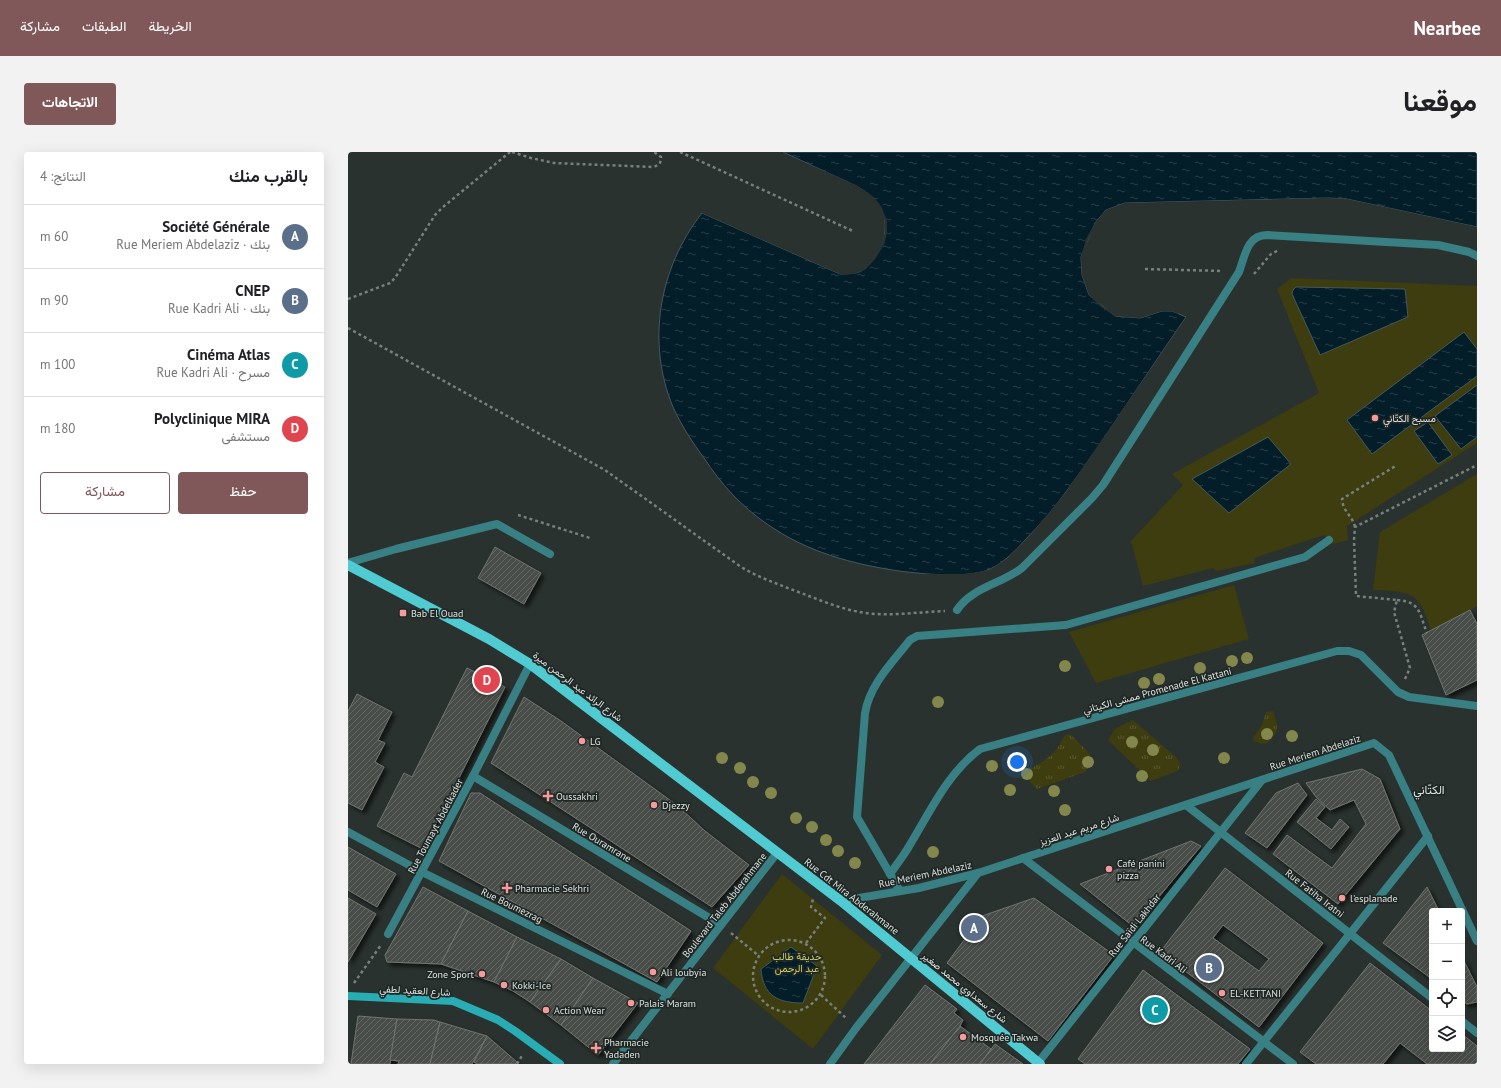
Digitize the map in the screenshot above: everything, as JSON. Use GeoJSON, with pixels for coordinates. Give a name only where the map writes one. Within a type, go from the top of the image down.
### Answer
{"type":"FeatureCollection","features":[{"type":"Feature","properties":{"kind":"main road","name":"شارع الرائد عبد الرحمن ميرة"},"geometry":{"type":"LineString","coordinates":[[348,564],[489,639],[530,664],[777,853]]}},
{"type":"Feature","properties":{"kind":"main road","name":"Rue Cdt Mira Abderahmane"},"geometry":{"type":"LineString","coordinates":[[777,853],[841,901],[911,959]]}},
{"type":"Feature","properties":{"kind":"main road","name":"شارع سعداوي محمد صغير"},"geometry":{"type":"LineString","coordinates":[[911,959],[1039,1063]]}},
{"type":"Feature","properties":{"kind":"main road","name":"شارع العقيد لطفي"},"geometry":{"type":"LineString","coordinates":[[348,996],[453,1001],[498,1020],[520,1034],[560,1064]]}},
{"type":"Feature","properties":{"kind":"street"},"geometry":{"type":"LineString","coordinates":[[957,610],[968,596],[1011,576],[1022,568],[1092,498],[1103,485],[1239,272],[1248,246],[1254,238],[1260,235],[1438,245],[1470,252],[1477,256]]}},
{"type":"Feature","properties":{"kind":"street"},"geometry":{"type":"LineString","coordinates":[[348,564],[396,549],[497,524],[550,554]]}},
{"type":"Feature","properties":{"kind":"street"},"geometry":{"type":"LineString","coordinates":[[900,891],[857,817],[867,700],[876,683],[910,640],[917,636],[1066,625],[1304,557],[1329,540]]}},
{"type":"Feature","properties":{"kind":"street","name":"ممشى الكيتاني Promenade El Kattani"},"geometry":{"type":"LineString","coordinates":[[890,874],[910,846],[946,786],[959,768],[980,749],[1337,652],[1349,651],[1361,655],[1398,692],[1409,698],[1477,706]]}},
{"type":"Feature","properties":{"kind":"street","name":"Rue Toumayt Abdelkader"},"geometry":{"type":"LineString","coordinates":[[388,934],[473,776],[530,664]]}},
{"type":"Feature","properties":{"kind":"street","name":"Rue Meriem Abdelaziz"},"geometry":{"type":"LineString","coordinates":[[1186,805],[1374,743],[1389,755],[1477,941]]}},
{"type":"Feature","properties":{"kind":"street","name":"Rue Ouramrane"},"geometry":{"type":"LineString","coordinates":[[473,776],[721,925]]}},
{"type":"Feature","properties":{"kind":"street","name":"Rue Saïdi Lakhdar"},"geometry":{"type":"LineString","coordinates":[[1039,1063],[1132,943],[1262,780]]}},
{"type":"Feature","properties":{"kind":"street","name":"Rue Fatiha Iratni"},"geometry":{"type":"LineString","coordinates":[[1186,805],[1429,996]]}},
{"type":"Feature","properties":{"kind":"street","name":"شارع مريم عبد العزيز"},"geometry":{"type":"LineString","coordinates":[[978,873],[1186,805]]}},
{"type":"Feature","properties":{"kind":"street","name":"Rue Boumezrag"},"geometry":{"type":"LineString","coordinates":[[348,832],[422,872],[668,994]]}},
{"type":"Feature","properties":{"kind":"street"},"geometry":{"type":"LineString","coordinates":[[1246,1064],[1428,836]]}},
{"type":"Feature","properties":{"kind":"street","name":"Boulevard Taleb Abderahmane"},"geometry":{"type":"LineString","coordinates":[[613,1064],[777,853]]}},
{"type":"Feature","properties":{"kind":"street","name":"Rue Kadri Ali"},"geometry":{"type":"LineString","coordinates":[[1023,858],[1132,943],[1294,1064]]}},
{"type":"Feature","properties":{"kind":"street","name":"Rue Meriem Abdelaziz"},"geometry":{"type":"LineString","coordinates":[[841,901],[920,888],[978,873]]}},
{"type":"Feature","properties":{"kind":"street","name":"Rue Meriem Abdelaziz"},"geometry":{"type":"LineString","coordinates":[[911,959],[978,873]]}},
{"type":"Feature","properties":{"kind":"street"},"geometry":{"type":"LineString","coordinates":[[830,1064],[856,1028],[911,959]]}},
{"type":"Feature","properties":{"kind":"street"},"geometry":{"type":"LineString","coordinates":[[1465,1023],[1477,1033]]}},
{"type":"Feature","properties":{"kind":"path"},"geometry":{"type":"LineString","coordinates":[[348,299],[390,282],[395,278],[439,211],[511,152],[554,163],[653,167],[659,165],[661,162],[661,158],[654,152]]}},
{"type":"Feature","properties":{"kind":"path"},"geometry":{"type":"LineString","coordinates":[[680,152],[853,231]]}},
{"type":"Feature","properties":{"kind":"path"},"geometry":{"type":"LineString","coordinates":[[1251,279],[1255,272],[1271,254],[1284,248]]}},
{"type":"Feature","properties":{"kind":"path"},"geometry":{"type":"LineString","coordinates":[[1145,269],[1255,272]]}},
{"type":"Feature","properties":{"kind":"path"},"geometry":{"type":"LineString","coordinates":[[348,328],[605,470],[741,567],[760,577],[840,608],[861,612],[894,614],[957,610]]}},
{"type":"Feature","properties":{"kind":"path"},"geometry":{"type":"LineString","coordinates":[[1397,464],[1342,499],[1343,507],[1354,522],[1355,527],[1356,596],[1409,601],[1415,605],[1427,632]]}},
{"type":"Feature","properties":{"kind":"path"},"geometry":{"type":"LineString","coordinates":[[1355,527],[1477,465]]}},
{"type":"Feature","properties":{"kind":"path"},"geometry":{"type":"LineString","coordinates":[[518,515],[590,538]]}},
{"type":"Feature","properties":{"kind":"path"},"geometry":{"type":"LineString","coordinates":[[1397,600],[1394,612],[1410,668],[1398,692]]}},
{"type":"Feature","properties":{"kind":"path"},"geometry":{"type":"LineString","coordinates":[[806,943],[825,918],[812,907],[816,883]]}},
{"type":"Feature","properties":{"kind":"path"},"geometry":{"type":"LineString","coordinates":[[721,925],[759,956]]}},
{"type":"Feature","properties":{"kind":"path"},"geometry":{"type":"LineString","coordinates":[[352,986],[388,934]]}},
{"type":"Feature","properties":{"kind":"path"},"geometry":{"type":"LineString","coordinates":[[789,939],[806,943],[821,957],[825,969],[826,976],[821,995],[805,1010],[784,1013],[764,1003],[755,989],[753,972],[759,956],[772,944],[789,939]]}},
{"type":"Feature","properties":{"kind":"path"},"geometry":{"type":"LineString","coordinates":[[821,995],[856,1028]]}},
{"type":"Feature","properties":{"kind":"green space","name":"مسبح الكتّاني"},"geometry":{"type":"Polygon","coordinates":[[[1291,278],[1477,286],[1477,443],[1347,526],[1348,540],[1334,544],[1324,535],[1254,558],[1255,563],[1216,571],[1213,568],[1143,586],[1131,541],[1183,485],[1172,474],[1319,393],[1277,289],[1291,278]]]}},
{"type":"Feature","properties":{"kind":"green space"},"geometry":{"type":"Polygon","coordinates":[[[1477,474],[1477,606],[1431,631],[1422,607],[1416,599],[1405,593],[1373,590],[1380,532],[1477,474]]]}},
{"type":"Feature","properties":{"kind":"green space"},"geometry":{"type":"Polygon","coordinates":[[[1234,585],[1249,639],[1096,683],[1069,632],[1234,585]]]}},
{"type":"Feature","properties":{"kind":"green space"},"geometry":{"type":"Polygon","coordinates":[[[1273,711],[1277,725],[1275,735],[1267,743],[1261,744],[1254,741],[1253,738],[1262,725],[1266,712],[1273,711]]]}},
{"type":"Feature","properties":{"kind":"green space"},"geometry":{"type":"Polygon","coordinates":[[[1133,720],[1177,758],[1180,768],[1177,771],[1151,781],[1108,740],[1115,729],[1133,720]]]}},
{"type":"Feature","properties":{"kind":"green space"},"geometry":{"type":"Polygon","coordinates":[[[1067,734],[1071,735],[1088,752],[1092,760],[1090,766],[1085,772],[1037,789],[1022,773],[1042,762],[1051,755],[1067,734]]]}},
{"type":"Feature","properties":{"kind":"green space","name":"حديقة طالب عبد الرحمن"},"geometry":{"type":"Polygon","coordinates":[[[782,874],[882,955],[813,1049],[713,968],[782,874]]]}},
{"type":"Feature","properties":{"kind":"water"},"geometry":{"type":"Polygon","coordinates":[[[783,152],[1477,152],[1477,227],[1347,199],[1329,198],[1125,203],[1106,210],[1095,223],[1081,257],[1082,275],[1089,295],[1115,316],[1140,318],[1162,311],[1172,311],[1186,317],[1068,489],[1037,528],[1009,556],[990,569],[970,574],[946,575],[899,571],[864,565],[814,549],[782,534],[749,510],[725,486],[683,427],[673,407],[665,382],[660,357],[659,332],[661,306],[667,281],[676,257],[687,234],[702,213],[840,274],[859,272],[866,268],[882,246],[884,241],[885,219],[876,200],[859,187],[783,152]]]}},
{"type":"Feature","properties":{"kind":"water"},"geometry":{"type":"Polygon","coordinates":[[[1296,287],[1405,289],[1408,317],[1320,355],[1292,294],[1296,287]]]}},
{"type":"Feature","properties":{"kind":"water"},"geometry":{"type":"Polygon","coordinates":[[[1464,332],[1477,349],[1477,376],[1372,454],[1347,420],[1464,332]]]}},
{"type":"Feature","properties":{"kind":"water"},"geometry":{"type":"Polygon","coordinates":[[[1477,385],[1477,437],[1461,449],[1435,416],[1477,385]]]}},
{"type":"Feature","properties":{"kind":"water"},"geometry":{"type":"Polygon","coordinates":[[[1428,422],[1452,455],[1438,464],[1414,431],[1428,422]]]}},
{"type":"Feature","properties":{"kind":"water"},"geometry":{"type":"Polygon","coordinates":[[[1268,437],[1291,464],[1229,513],[1192,479],[1268,437]]]}},
{"type":"Feature","properties":{"kind":"water"},"geometry":{"type":"Polygon","coordinates":[[[791,947],[817,966],[803,1003],[794,1003],[773,996],[765,986],[762,978],[761,969],[791,947]]]}},
{"type":"Feature","properties":{"kind":"pier"},"geometry":{"type":"Polygon","coordinates":[[[781,152],[856,185],[870,194],[881,206],[887,221],[887,233],[884,245],[866,269],[854,274],[840,274],[702,213],[703,212],[841,272],[854,272],[865,268],[882,244],[885,233],[885,221],[879,207],[869,196],[855,187],[781,152]]]}},
{"type":"Feature","properties":{"kind":"pier"},"geometry":{"type":"Polygon","coordinates":[[[1329,198],[1347,199],[1477,227],[1477,229],[1347,201],[1329,200],[1125,205],[1107,212],[1096,224],[1088,240],[1083,257],[1084,274],[1091,294],[1102,306],[1115,314],[1140,315],[1162,309],[1172,309],[1179,312],[1178,314],[1172,311],[1162,311],[1140,318],[1115,316],[1101,307],[1089,295],[1082,275],[1081,257],[1086,239],[1095,223],[1106,210],[1125,203],[1329,198]]]}},
{"type":"Feature","properties":{"kind":"pier"},"geometry":{"type":"Polygon","coordinates":[[[1187,316],[1188,318],[1068,493],[1035,533],[1009,560],[990,571],[967,576],[920,576],[920,574],[967,574],[989,570],[1007,559],[1034,531],[1066,492],[1187,316]]]}},
{"type":"Feature","properties":{"kind":"building"},"geometry":{"type":"Polygon","coordinates":[[[495,547],[541,573],[524,604],[478,578],[495,547]]]}},
{"type":"Feature","properties":{"kind":"building"},"geometry":{"type":"Polygon","coordinates":[[[1470,610],[1477,624],[1477,680],[1446,695],[1422,635],[1470,610]]]}},
{"type":"Feature","properties":{"kind":"building"},"geometry":{"type":"Polygon","coordinates":[[[467,668],[505,687],[423,849],[377,826],[404,773],[412,777],[467,668]]]}},
{"type":"Feature","properties":{"kind":"building"},"geometry":{"type":"Polygon","coordinates":[[[357,694],[392,712],[378,740],[385,743],[375,762],[384,767],[362,810],[348,803],[348,711],[357,694]]]}},
{"type":"Feature","properties":{"kind":"building"},"geometry":{"type":"Polygon","coordinates":[[[524,697],[561,721],[678,806],[705,831],[749,865],[712,907],[491,763],[524,697]]]}},
{"type":"Feature","properties":{"kind":"building"},"geometry":{"type":"Polygon","coordinates":[[[1362,769],[1380,779],[1400,829],[1338,904],[1273,854],[1287,835],[1332,868],[1366,824],[1354,800],[1330,810],[1316,797],[1306,783],[1362,769]]]}},
{"type":"Feature","properties":{"kind":"building"},"geometry":{"type":"Polygon","coordinates":[[[1298,783],[1307,795],[1267,848],[1245,833],[1276,793],[1298,783]]]}},
{"type":"Feature","properties":{"kind":"building"},"geometry":{"type":"Polygon","coordinates":[[[471,793],[480,793],[691,931],[657,982],[439,861],[471,793]]]}},
{"type":"Feature","properties":{"kind":"building"},"geometry":{"type":"Polygon","coordinates":[[[1316,799],[1325,807],[1316,818],[1332,830],[1340,819],[1349,827],[1331,849],[1297,822],[1316,799]]]}},
{"type":"Feature","properties":{"kind":"building"},"geometry":{"type":"Polygon","coordinates":[[[1191,841],[1201,846],[1134,927],[1080,884],[1191,841]]]}},
{"type":"Feature","properties":{"kind":"building"},"geometry":{"type":"Polygon","coordinates":[[[348,847],[396,874],[377,907],[348,890],[348,847]]]}},
{"type":"Feature","properties":{"kind":"building"},"geometry":{"type":"Polygon","coordinates":[[[1225,868],[1323,943],[1259,1027],[1160,952],[1225,868]],[[1223,925],[1213,938],[1259,971],[1269,959],[1223,925]]]}},
{"type":"Feature","properties":{"kind":"building"},"geometry":{"type":"Polygon","coordinates":[[[423,887],[468,911],[441,964],[387,962],[385,955],[423,887]]]}},
{"type":"Feature","properties":{"kind":"building"},"geometry":{"type":"Polygon","coordinates":[[[1427,887],[1438,908],[1429,908],[1429,977],[1383,943],[1427,887]]]}},
{"type":"Feature","properties":{"kind":"building"},"geometry":{"type":"Polygon","coordinates":[[[348,898],[376,914],[348,962],[348,898]]]}},
{"type":"Feature","properties":{"kind":"building"},"geometry":{"type":"Polygon","coordinates":[[[1034,898],[1114,955],[1048,1041],[947,963],[982,916],[1034,898]]]}},
{"type":"Feature","properties":{"kind":"building"},"geometry":{"type":"Polygon","coordinates":[[[468,911],[517,937],[494,982],[441,964],[468,911]]]}},
{"type":"Feature","properties":{"kind":"building"},"geometry":{"type":"Polygon","coordinates":[[[517,937],[561,959],[530,1002],[513,991],[494,982],[517,937]]]}},
{"type":"Feature","properties":{"kind":"building"},"geometry":{"type":"Polygon","coordinates":[[[561,959],[593,978],[561,1025],[530,1002],[561,959]]]}},
{"type":"Feature","properties":{"kind":"building"},"geometry":{"type":"Polygon","coordinates":[[[1370,963],[1429,1009],[1429,1052],[1465,1052],[1465,1036],[1477,1046],[1477,1064],[1427,1064],[1400,1043],[1383,1064],[1316,1064],[1300,1052],[1370,963]]]}},
{"type":"Feature","properties":{"kind":"building"},"geometry":{"type":"Polygon","coordinates":[[[1465,963],[1477,987],[1477,1002],[1467,1004],[1465,1003],[1465,963]]]}},
{"type":"Feature","properties":{"kind":"building"},"geometry":{"type":"Polygon","coordinates":[[[1143,970],[1250,1049],[1238,1064],[1085,1064],[1078,1059],[1143,970]]]}},
{"type":"Feature","properties":{"kind":"building"},"geometry":{"type":"Polygon","coordinates":[[[593,978],[638,1003],[598,1055],[561,1025],[593,978]]]}},
{"type":"Feature","properties":{"kind":"building"},"geometry":{"type":"Polygon","coordinates":[[[925,985],[957,1009],[954,1013],[963,1020],[960,1026],[930,1064],[864,1064],[925,985]]]}},
{"type":"Feature","properties":{"kind":"building"},"geometry":{"type":"Polygon","coordinates":[[[358,1016],[397,1019],[390,1064],[351,1064],[358,1016]]]}},
{"type":"Feature","properties":{"kind":"building"},"geometry":{"type":"Polygon","coordinates":[[[397,1019],[434,1020],[440,1022],[430,1064],[398,1064],[399,1061],[390,1060],[397,1019]]]}},
{"type":"Feature","properties":{"kind":"building"},"geometry":{"type":"Polygon","coordinates":[[[440,1022],[487,1036],[472,1064],[430,1064],[440,1022]]]}},
{"type":"Feature","properties":{"kind":"building","name":"Mosquée Takwa"},"geometry":{"type":"Polygon","coordinates":[[[960,1026],[991,1049],[980,1064],[930,1064],[960,1026]]]}},
{"type":"Feature","properties":{"kind":"building"},"geometry":{"type":"Polygon","coordinates":[[[487,1036],[517,1062],[515,1064],[477,1064],[474,1062],[487,1036]]]}},
{"type":"Feature","properties":{"kind":"building"},"geometry":{"type":"Polygon","coordinates":[[[995,1044],[1023,1064],[980,1064],[995,1044]]]}},
{"type":"Feature","properties":{"kind":"place","name":"مسبح الكتّاني"},"geometry":{"type":"Point","coordinates":[1375,418]}},
{"type":"Feature","properties":{"kind":"place","name":"Bab El Ouad"},"geometry":{"type":"Point","coordinates":[403,613]}},
{"type":"Feature","properties":{"kind":"place","name":"Polyclinique MIRA"},"geometry":{"type":"Point","coordinates":[487,680]}},
{"type":"Feature","properties":{"kind":"place","name":"LG"},"geometry":{"type":"Point","coordinates":[582,741]}},
{"type":"Feature","properties":{"kind":"place","name":"Oussakhri"},"geometry":{"type":"Point","coordinates":[548,796]}},
{"type":"Feature","properties":{"kind":"place","name":"Djezzy"},"geometry":{"type":"Point","coordinates":[654,805]}},
{"type":"Feature","properties":{"kind":"place","name":"Café panini pizza"},"geometry":{"type":"Point","coordinates":[1109,869]}},
{"type":"Feature","properties":{"kind":"place","name":"Pharmacie Sekhri"},"geometry":{"type":"Point","coordinates":[507,888]}},
{"type":"Feature","properties":{"kind":"place","name":"l'esplanade"},"geometry":{"type":"Point","coordinates":[1342,898]}},
{"type":"Feature","properties":{"kind":"place","name":"Société Générale"},"geometry":{"type":"Point","coordinates":[974,928]}},
{"type":"Feature","properties":{"kind":"place","name":"CNEP"},"geometry":{"type":"Point","coordinates":[1209,968]}},
{"type":"Feature","properties":{"kind":"place","name":"Ali loubyia"},"geometry":{"type":"Point","coordinates":[653,972]}},
{"type":"Feature","properties":{"kind":"place","name":"Zone Sport"},"geometry":{"type":"Point","coordinates":[482,974]}},
{"type":"Feature","properties":{"kind":"place","name":"Kokki-Ice"},"geometry":{"type":"Point","coordinates":[504,985]}},
{"type":"Feature","properties":{"kind":"place","name":"EL-KETTANI"},"geometry":{"type":"Point","coordinates":[1222,993]}},
{"type":"Feature","properties":{"kind":"place","name":"Palais Maram"},"geometry":{"type":"Point","coordinates":[631,1003]}},
{"type":"Feature","properties":{"kind":"place","name":"Action Wear"},"geometry":{"type":"Point","coordinates":[546,1010]}},
{"type":"Feature","properties":{"kind":"place","name":"Cinéma Atlas"},"geometry":{"type":"Point","coordinates":[1155,1010]}},
{"type":"Feature","properties":{"kind":"place","name":"Mosquée Takwa"},"geometry":{"type":"Point","coordinates":[963,1037]}},
{"type":"Feature","properties":{"kind":"place","name":"Pharmacie Yadaden"},"geometry":{"type":"Point","coordinates":[596,1048]}},
{"type":"Feature","properties":{"kind":"district","name":"الكتّاني"},"geometry":{"type":"Point","coordinates":[1429,790]}}]}
